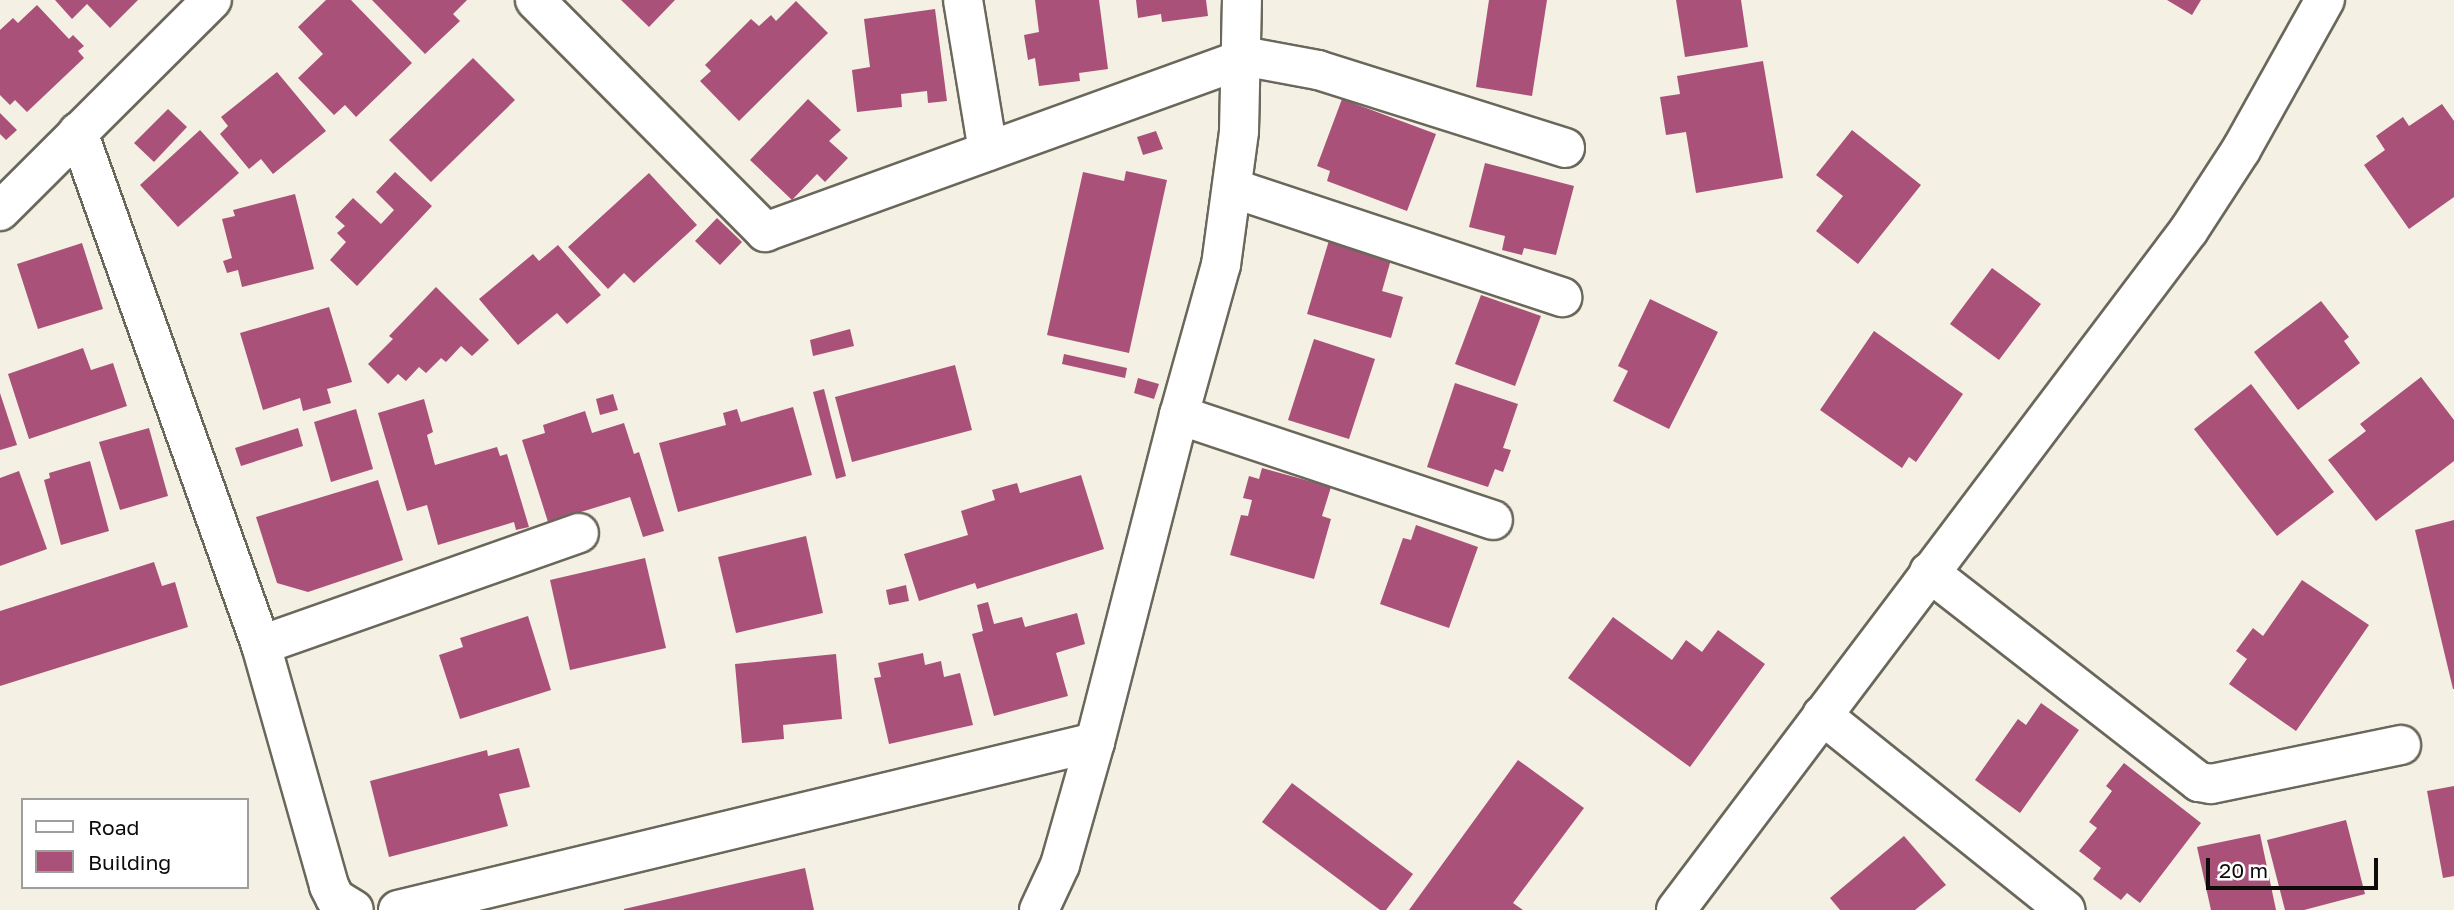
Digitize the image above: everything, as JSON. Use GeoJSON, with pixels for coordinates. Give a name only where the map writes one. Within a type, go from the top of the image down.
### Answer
{"type":"FeatureCollection","features":[{"type":"Feature","properties":{"kind":"street"},"geometry":{"type":"LineString","coordinates":[[0,211],[212,0]]}},
{"type":"Feature","properties":{"kind":"street"},"geometry":{"type":"LineString","coordinates":[[535,0],[765,232],[1240,60],[1281,61],[1318,70],[1565,148]]}},
{"type":"Feature","properties":{"kind":"street"},"geometry":{"type":"LineString","coordinates":[[963,0],[988,151]]}},
{"type":"Feature","properties":{"kind":"street"},"geometry":{"type":"LineString","coordinates":[[1038,910],[1060,865],[1096,742],[1179,415],[1222,265],[1239,131],[1242,0]]}},
{"type":"Feature","properties":{"kind":"street"},"geometry":{"type":"LineString","coordinates":[[1676,910],[2189,230],[2241,150],[2325,0]]}},
{"type":"Feature","properties":{"kind":"street"},"geometry":{"type":"LineString","coordinates":[[78,132],[261,645],[329,886],[335,898],[354,910]]}},
{"type":"Feature","properties":{"kind":"street"},"geometry":{"type":"LineString","coordinates":[[1232,188],[1562,297]]}},
{"type":"Feature","properties":{"kind":"street"},"geometry":{"type":"LineString","coordinates":[[1179,415],[1493,520]]}},
{"type":"Feature","properties":{"kind":"street"},"geometry":{"type":"LineString","coordinates":[[261,645],[579,533]]}},
{"type":"Feature","properties":{"kind":"street"},"geometry":{"type":"LineString","coordinates":[[1929,572],[2199,782],[2211,785],[2401,745]]}},
{"type":"Feature","properties":{"kind":"street"},"geometry":{"type":"LineString","coordinates":[[1822,715],[2066,910]]}},
{"type":"Feature","properties":{"kind":"street"},"geometry":{"type":"LineString","coordinates":[[398,910],[1096,742]]}},
{"type":"Feature","properties":{"kind":"building"},"geometry":{"type":"Polygon","coordinates":[[[55,0],[138,0],[110,28],[87,4],[72,19],[55,0]]]}},
{"type":"Feature","properties":{"kind":"building"},"geometry":{"type":"Polygon","coordinates":[[[326,0],[351,0],[412,63],[356,117],[345,105],[334,115],[298,78],[323,54],[298,27],[326,0]]]}},
{"type":"Feature","properties":{"kind":"building"},"geometry":{"type":"Polygon","coordinates":[[[372,0],[467,0],[453,14],[460,21],[425,54],[372,0]]]}},
{"type":"Feature","properties":{"kind":"building"},"geometry":{"type":"Polygon","coordinates":[[[621,0],[675,0],[649,27],[621,0]]]}},
{"type":"Feature","properties":{"kind":"building"},"geometry":{"type":"Polygon","coordinates":[[[1035,0],[1099,0],[1108,69],[1079,73],[1080,81],[1039,86],[1035,58],[1028,60],[1024,35],[1039,32],[1035,0]]]}},
{"type":"Feature","properties":{"kind":"building"},"geometry":{"type":"Polygon","coordinates":[[[1136,0],[1206,0],[1208,16],[1162,22],[1161,14],[1138,18],[1136,0]]]}},
{"type":"Feature","properties":{"kind":"building"},"geometry":{"type":"Polygon","coordinates":[[[1489,0],[1547,0],[1532,96],[1476,87],[1489,0]]]}},
{"type":"Feature","properties":{"kind":"building"},"geometry":{"type":"Polygon","coordinates":[[[1676,0],[1741,0],[1748,47],[1685,57],[1676,0]]]}},
{"type":"Feature","properties":{"kind":"building"},"geometry":{"type":"Polygon","coordinates":[[[2167,0],[2201,0],[2192,15],[2167,0]]]}},
{"type":"Feature","properties":{"kind":"building"},"geometry":{"type":"Polygon","coordinates":[[[796,1],[828,33],[739,121],[700,81],[711,71],[705,65],[751,19],[759,26],[771,15],[776,21],[796,1]]]}},
{"type":"Feature","properties":{"kind":"building"},"geometry":{"type":"Polygon","coordinates":[[[37,5],[69,39],[73,35],[84,46],[78,51],[84,58],[27,112],[15,100],[10,105],[0,95],[0,30],[13,18],[18,23],[37,5]]]}},
{"type":"Feature","properties":{"kind":"building"},"geometry":{"type":"Polygon","coordinates":[[[935,9],[947,101],[928,103],[927,91],[901,94],[902,107],[857,112],[852,70],[870,67],[864,19],[935,9]]]}},
{"type":"Feature","properties":{"kind":"building"},"geometry":{"type":"Polygon","coordinates":[[[473,58],[515,100],[431,182],[389,140],[473,58]]]}},
{"type":"Feature","properties":{"kind":"building"},"geometry":{"type":"Polygon","coordinates":[[[1763,61],[1783,178],[1696,193],[1686,132],[1666,135],[1660,97],[1680,94],[1677,76],[1763,61]]]}},
{"type":"Feature","properties":{"kind":"building"},"geometry":{"type":"Polygon","coordinates":[[[277,72],[326,131],[273,174],[261,159],[249,169],[220,134],[228,126],[221,117],[277,72]]]}},
{"type":"Feature","properties":{"kind":"building"},"geometry":{"type":"Polygon","coordinates":[[[808,99],[841,130],[829,141],[848,158],[825,182],[817,174],[792,200],[750,160],[808,99]]]}},
{"type":"Feature","properties":{"kind":"building"},"geometry":{"type":"Polygon","coordinates":[[[1342,99],[1436,134],[1407,211],[1327,181],[1330,171],[1317,166],[1342,99]]]}},
{"type":"Feature","properties":{"kind":"building"},"geometry":{"type":"Polygon","coordinates":[[[2442,104],[2454,121],[2454,197],[2409,229],[2364,165],[2385,150],[2376,136],[2403,117],[2409,126],[2442,104]]]}},
{"type":"Feature","properties":{"kind":"building"},"geometry":{"type":"Polygon","coordinates":[[[168,109],[187,127],[154,162],[134,143],[168,109]]]}},
{"type":"Feature","properties":{"kind":"building"},"geometry":{"type":"Polygon","coordinates":[[[0,113],[17,130],[6,140],[0,134],[0,113]]]}},
{"type":"Feature","properties":{"kind":"building"},"geometry":{"type":"Polygon","coordinates":[[[200,130],[239,173],[178,227],[140,185],[200,130]]]}},
{"type":"Feature","properties":{"kind":"building"},"geometry":{"type":"Polygon","coordinates":[[[1852,130],[1921,185],[1858,264],[1816,231],[1843,196],[1816,175],[1852,130]]]}},
{"type":"Feature","properties":{"kind":"building"},"geometry":{"type":"Polygon","coordinates":[[[1156,131],[1163,149],[1143,155],[1137,137],[1156,131]]]}},
{"type":"Feature","properties":{"kind":"building"},"geometry":{"type":"Polygon","coordinates":[[[1485,163],[1574,186],[1556,255],[1524,248],[1522,255],[1502,250],[1505,236],[1469,227],[1485,163]]]}},
{"type":"Feature","properties":{"kind":"building"},"geometry":{"type":"Polygon","coordinates":[[[1126,171],[1167,180],[1129,353],[1047,335],[1083,172],[1124,181],[1126,171]]]}},
{"type":"Feature","properties":{"kind":"building"},"geometry":{"type":"Polygon","coordinates":[[[395,172],[432,206],[357,286],[330,260],[346,242],[337,233],[345,226],[335,217],[353,198],[381,224],[394,210],[376,192],[395,172]]]}},
{"type":"Feature","properties":{"kind":"building"},"geometry":{"type":"Polygon","coordinates":[[[649,173],[697,225],[634,283],[624,273],[608,289],[568,247],[649,173]]]}},
{"type":"Feature","properties":{"kind":"building"},"geometry":{"type":"Polygon","coordinates":[[[295,194],[314,269],[242,287],[238,270],[227,273],[223,261],[232,258],[222,219],[235,216],[233,210],[295,194]]]}},
{"type":"Feature","properties":{"kind":"building"},"geometry":{"type":"Polygon","coordinates":[[[717,218],[742,242],[720,265],[695,241],[717,218]]]}},
{"type":"Feature","properties":{"kind":"building"},"geometry":{"type":"Polygon","coordinates":[[[1330,237],[1392,256],[1382,291],[1403,297],[1391,338],[1307,314],[1330,237]]]}},
{"type":"Feature","properties":{"kind":"building"},"geometry":{"type":"Polygon","coordinates":[[[82,243],[103,309],[38,329],[17,264],[82,243]]]}},
{"type":"Feature","properties":{"kind":"building"},"geometry":{"type":"Polygon","coordinates":[[[558,245],[601,295],[567,324],[557,313],[518,345],[479,299],[533,254],[539,261],[558,245]]]}},
{"type":"Feature","properties":{"kind":"building"},"geometry":{"type":"Polygon","coordinates":[[[1992,268],[2041,304],[1999,360],[1950,324],[1992,268]]]}},
{"type":"Feature","properties":{"kind":"building"},"geometry":{"type":"Polygon","coordinates":[[[436,287],[489,340],[472,356],[461,346],[446,362],[441,358],[426,373],[419,367],[406,381],[398,374],[388,384],[368,364],[393,339],[389,336],[436,287]]]}},
{"type":"Feature","properties":{"kind":"building"},"geometry":{"type":"Polygon","coordinates":[[[1481,295],[1541,316],[1515,386],[1455,364],[1481,295]]]}},
{"type":"Feature","properties":{"kind":"building"},"geometry":{"type":"Polygon","coordinates":[[[1650,299],[1718,332],[1669,429],[1613,401],[1628,371],[1618,366],[1650,299]]]}},
{"type":"Feature","properties":{"kind":"building"},"geometry":{"type":"Polygon","coordinates":[[[2321,301],[2349,337],[2344,341],[2360,363],[2298,410],[2254,352],[2321,301]]]}},
{"type":"Feature","properties":{"kind":"building"},"geometry":{"type":"Polygon","coordinates":[[[329,307],[352,382],[327,389],[331,403],[303,411],[300,398],[263,410],[240,333],[329,307]]]}},
{"type":"Feature","properties":{"kind":"building"},"geometry":{"type":"Polygon","coordinates":[[[850,329],[854,346],[813,356],[810,340],[850,329]]]}},
{"type":"Feature","properties":{"kind":"building"},"geometry":{"type":"Polygon","coordinates":[[[1874,331],[1963,394],[1916,462],[1909,457],[1902,468],[1820,410],[1874,331]]]}},
{"type":"Feature","properties":{"kind":"building"},"geometry":{"type":"Polygon","coordinates":[[[1314,339],[1375,359],[1349,439],[1288,420],[1314,339]]]}},
{"type":"Feature","properties":{"kind":"building"},"geometry":{"type":"Polygon","coordinates":[[[83,348],[91,370],[113,363],[127,406],[29,439],[8,374],[83,348]]]}},
{"type":"Feature","properties":{"kind":"building"},"geometry":{"type":"Polygon","coordinates":[[[1064,354],[1127,368],[1125,378],[1062,364],[1064,354]]]}},
{"type":"Feature","properties":{"kind":"building"},"geometry":{"type":"Polygon","coordinates":[[[955,365],[972,430],[852,462],[835,397],[955,365]]]}},
{"type":"Feature","properties":{"kind":"building"},"geometry":{"type":"Polygon","coordinates":[[[2421,377],[2454,420],[2454,461],[2376,521],[2328,460],[2366,431],[2360,424],[2421,377]]]}},
{"type":"Feature","properties":{"kind":"building"},"geometry":{"type":"Polygon","coordinates":[[[1138,378],[1159,384],[1154,399],[1134,393],[1138,378]]]}},
{"type":"Feature","properties":{"kind":"building"},"geometry":{"type":"Polygon","coordinates":[[[1455,383],[1518,404],[1503,448],[1511,450],[1503,472],[1495,469],[1488,487],[1427,467],[1455,383]]]}},
{"type":"Feature","properties":{"kind":"building"},"geometry":{"type":"Polygon","coordinates":[[[2251,384],[2334,492],[2277,536],[2194,429],[2251,384]]]}},
{"type":"Feature","properties":{"kind":"building"},"geometry":{"type":"Polygon","coordinates":[[[824,389],[846,476],[836,479],[813,392],[824,389]]]}},
{"type":"Feature","properties":{"kind":"building"},"geometry":{"type":"Polygon","coordinates":[[[0,393],[17,445],[0,450],[0,393]]]}},
{"type":"Feature","properties":{"kind":"building"},"geometry":{"type":"Polygon","coordinates":[[[613,394],[618,410],[600,415],[596,399],[613,394]]]}},
{"type":"Feature","properties":{"kind":"building"},"geometry":{"type":"Polygon","coordinates":[[[424,399],[433,432],[427,435],[435,465],[497,447],[500,456],[507,454],[529,527],[516,530],[514,522],[438,545],[427,505],[407,511],[378,413],[424,399]]]}},
{"type":"Feature","properties":{"kind":"building"},"geometry":{"type":"Polygon","coordinates":[[[793,407],[812,475],[678,512],[659,443],[726,425],[723,413],[737,409],[741,422],[793,407]]]}},
{"type":"Feature","properties":{"kind":"building"},"geometry":{"type":"Polygon","coordinates":[[[356,409],[373,469],[331,482],[314,422],[356,409]]]}},
{"type":"Feature","properties":{"kind":"building"},"geometry":{"type":"Polygon","coordinates":[[[585,411],[592,433],[624,423],[634,454],[639,452],[664,531],[643,537],[630,497],[548,522],[522,440],[545,433],[543,425],[585,411]]]}},
{"type":"Feature","properties":{"kind":"building"},"geometry":{"type":"Polygon","coordinates":[[[149,428],[168,496],[120,510],[99,442],[149,428]]]}},
{"type":"Feature","properties":{"kind":"building"},"geometry":{"type":"Polygon","coordinates":[[[298,428],[303,446],[241,466],[235,448],[298,428]]]}},
{"type":"Feature","properties":{"kind":"building"},"geometry":{"type":"Polygon","coordinates":[[[90,461],[109,531],[61,545],[44,480],[50,478],[49,473],[90,461]]]}},
{"type":"Feature","properties":{"kind":"building"},"geometry":{"type":"Polygon","coordinates":[[[1262,468],[1331,487],[1322,516],[1331,519],[1314,579],[1230,555],[1241,515],[1248,516],[1252,500],[1243,498],[1249,476],[1259,479],[1262,468]]]}},
{"type":"Feature","properties":{"kind":"building"},"geometry":{"type":"Polygon","coordinates":[[[19,471],[47,549],[0,566],[0,478],[19,471]]]}},
{"type":"Feature","properties":{"kind":"building"},"geometry":{"type":"Polygon","coordinates":[[[1081,475],[1104,549],[977,589],[975,583],[919,601],[904,554],[968,535],[961,511],[995,500],[992,490],[1017,483],[1020,493],[1081,475]]]}},
{"type":"Feature","properties":{"kind":"building"},"geometry":{"type":"Polygon","coordinates":[[[378,480],[403,560],[308,592],[277,583],[256,517],[378,480]]]}},
{"type":"Feature","properties":{"kind":"building"},"geometry":{"type":"Polygon","coordinates":[[[2454,520],[2454,689],[2453,689],[2415,530],[2454,520]]]}},
{"type":"Feature","properties":{"kind":"building"},"geometry":{"type":"Polygon","coordinates":[[[1416,525],[1478,547],[1449,628],[1380,604],[1403,538],[1411,540],[1416,525]]]}},
{"type":"Feature","properties":{"kind":"building"},"geometry":{"type":"Polygon","coordinates":[[[806,536],[823,613],[736,633],[718,557],[806,536]]]}},
{"type":"Feature","properties":{"kind":"building"},"geometry":{"type":"Polygon","coordinates":[[[645,558],[666,648],[570,670],[550,580],[645,558]]]}},
{"type":"Feature","properties":{"kind":"building"},"geometry":{"type":"Polygon","coordinates":[[[154,562],[162,586],[175,582],[188,627],[0,686],[0,611],[154,562]]]}},
{"type":"Feature","properties":{"kind":"building"},"geometry":{"type":"Polygon","coordinates":[[[2302,580],[2369,625],[2296,731],[2229,684],[2247,659],[2236,651],[2253,628],[2263,636],[2302,580]]]}},
{"type":"Feature","properties":{"kind":"building"},"geometry":{"type":"Polygon","coordinates":[[[906,585],[909,601],[889,605],[886,590],[906,585]]]}},
{"type":"Feature","properties":{"kind":"building"},"geometry":{"type":"Polygon","coordinates":[[[988,602],[994,624],[1022,617],[1025,627],[1077,613],[1085,644],[1056,653],[1068,696],[994,716],[972,634],[983,631],[977,605],[988,602]]]}},
{"type":"Feature","properties":{"kind":"building"},"geometry":{"type":"Polygon","coordinates":[[[528,616],[551,690],[460,719],[439,655],[463,647],[460,638],[528,616]]]}},
{"type":"Feature","properties":{"kind":"building"},"geometry":{"type":"Polygon","coordinates":[[[1613,617],[1672,660],[1686,640],[1702,652],[1718,630],[1765,664],[1690,767],[1568,678],[1613,617]]]}},
{"type":"Feature","properties":{"kind":"building"},"geometry":{"type":"Polygon","coordinates":[[[923,653],[925,665],[941,661],[944,677],[960,673],[973,725],[889,744],[874,678],[881,677],[878,663],[923,653]]]}},
{"type":"Feature","properties":{"kind":"building"},"geometry":{"type":"Polygon","coordinates":[[[836,654],[842,719],[783,725],[784,739],[742,743],[735,664],[836,654]]]}},
{"type":"Feature","properties":{"kind":"building"},"geometry":{"type":"Polygon","coordinates":[[[2041,703],[2079,730],[2020,813],[1975,780],[2018,719],[2026,725],[2041,703]]]}},
{"type":"Feature","properties":{"kind":"building"},"geometry":{"type":"Polygon","coordinates":[[[519,748],[530,787],[499,794],[508,826],[389,857],[370,781],[487,750],[488,756],[519,748]]]}},
{"type":"Feature","properties":{"kind":"building"},"geometry":{"type":"Polygon","coordinates":[[[1518,760],[1584,808],[1513,903],[1523,910],[1409,910],[1518,760]]]}},
{"type":"Feature","properties":{"kind":"building"},"geometry":{"type":"Polygon","coordinates":[[[2124,763],[2201,823],[2140,903],[2127,893],[2121,900],[2093,879],[2101,868],[2079,851],[2097,828],[2089,822],[2112,791],[2106,786],[2124,763]]]}},
{"type":"Feature","properties":{"kind":"building"},"geometry":{"type":"Polygon","coordinates":[[[1292,783],[1413,874],[1386,910],[1380,910],[1262,822],[1292,783]]]}},
{"type":"Feature","properties":{"kind":"building"},"geometry":{"type":"Polygon","coordinates":[[[2454,786],[2454,876],[2443,878],[2427,791],[2454,786]]]}},
{"type":"Feature","properties":{"kind":"building"},"geometry":{"type":"Polygon","coordinates":[[[2346,820],[2365,894],[2304,910],[2285,910],[2267,840],[2346,820]]]}},
{"type":"Feature","properties":{"kind":"building"},"geometry":{"type":"Polygon","coordinates":[[[2260,834],[2276,910],[2211,910],[2197,847],[2260,834]]]}},
{"type":"Feature","properties":{"kind":"building"},"geometry":{"type":"Polygon","coordinates":[[[1904,836],[1946,885],[1915,910],[1840,910],[1830,898],[1904,836]]]}},
{"type":"Feature","properties":{"kind":"building"},"geometry":{"type":"Polygon","coordinates":[[[805,868],[814,910],[624,910],[624,909],[805,868]]]}}]}
